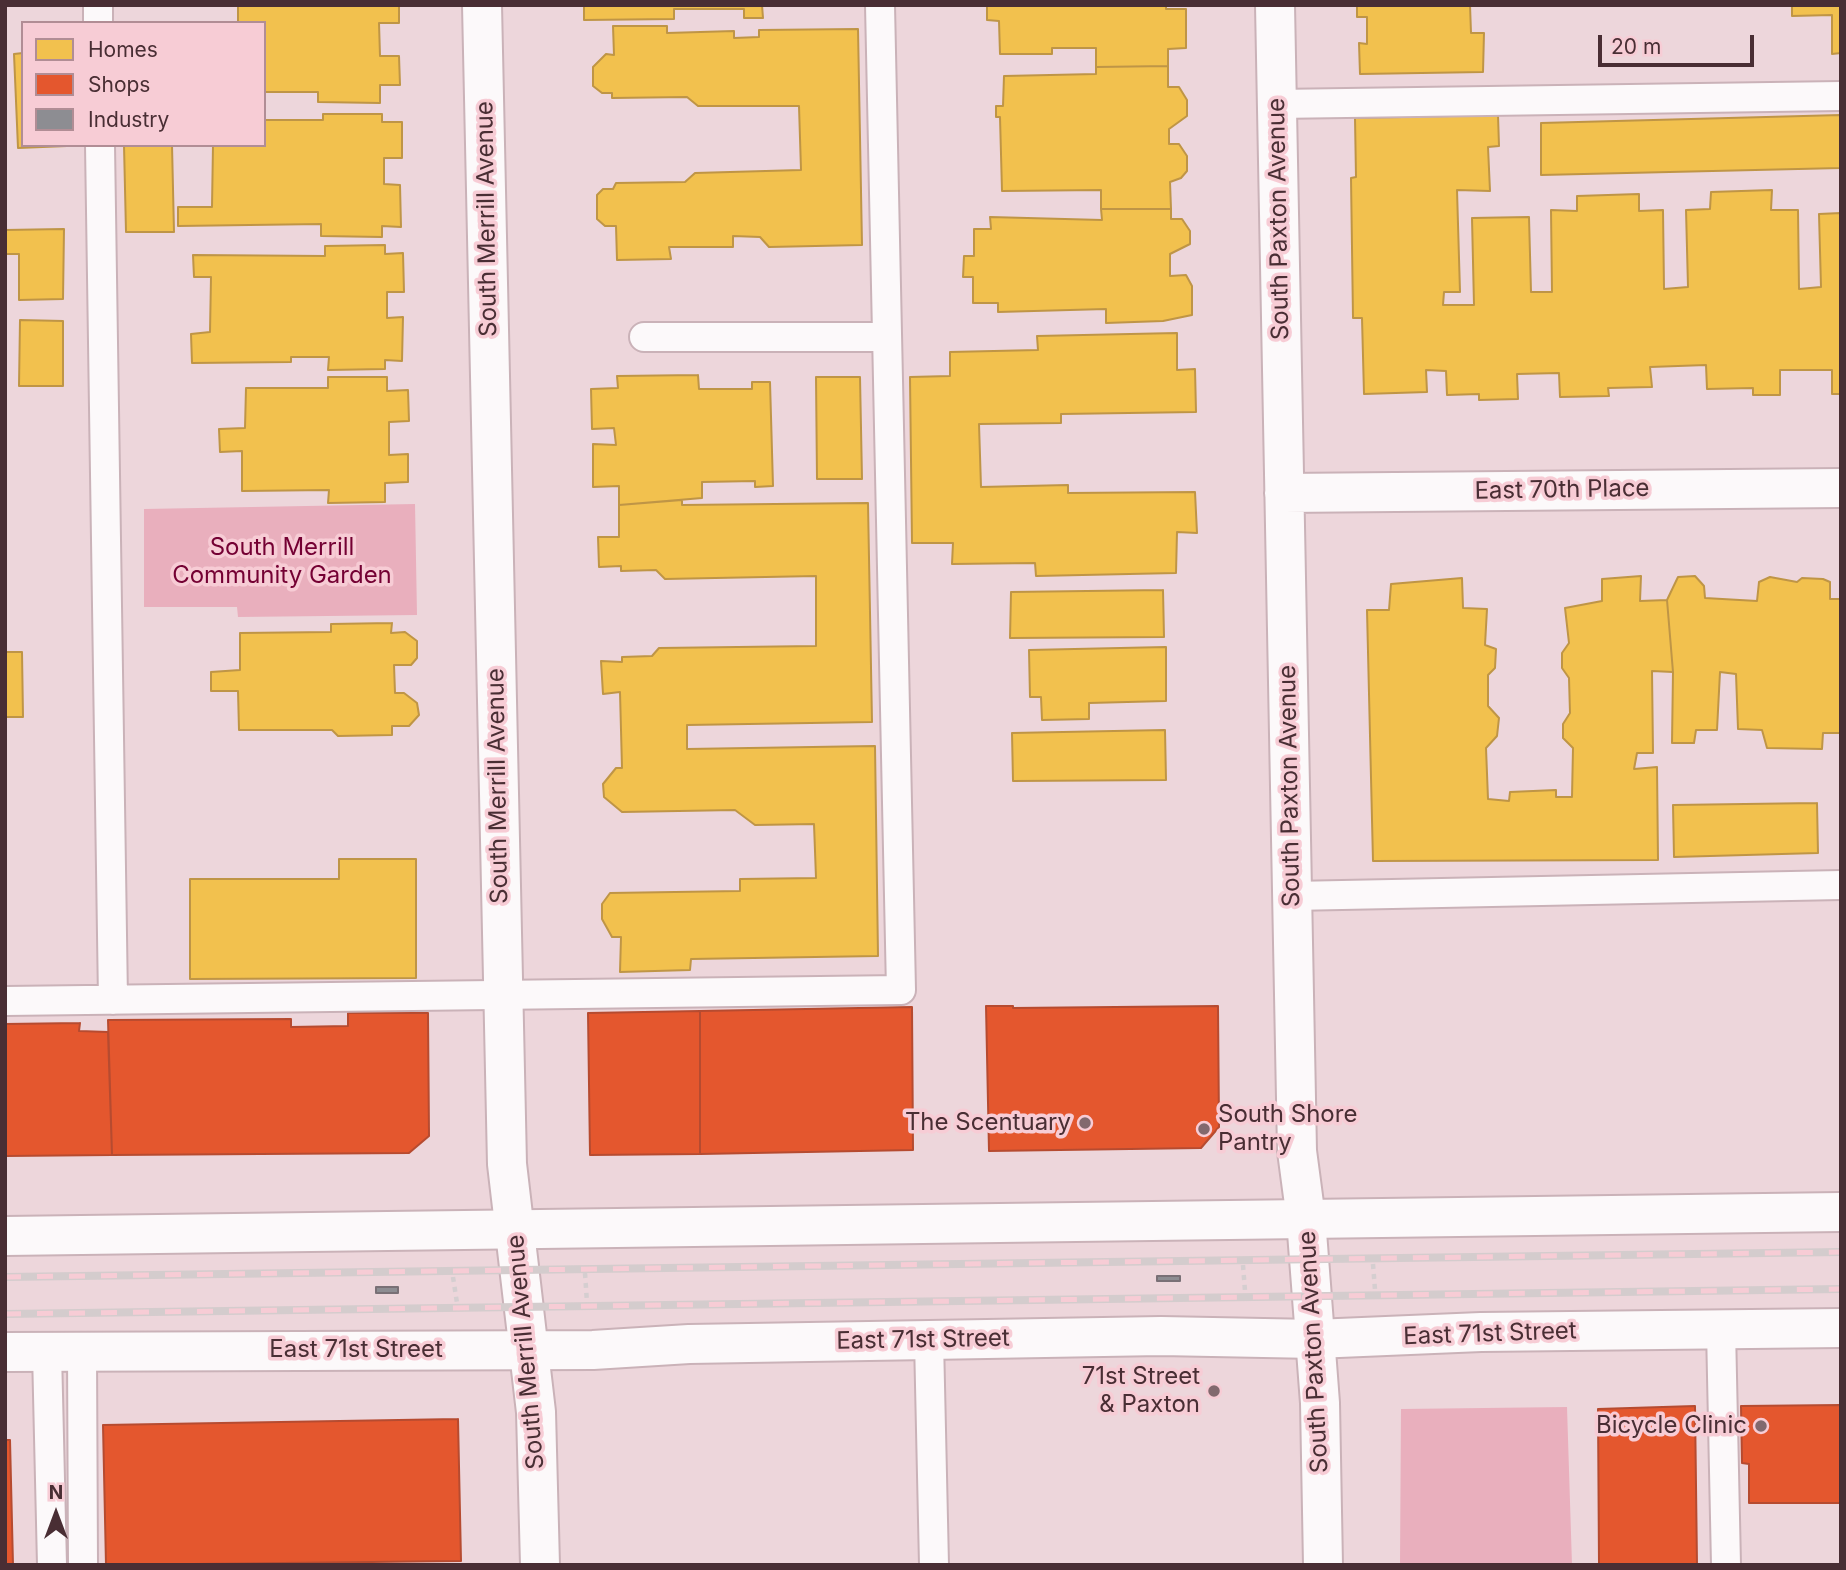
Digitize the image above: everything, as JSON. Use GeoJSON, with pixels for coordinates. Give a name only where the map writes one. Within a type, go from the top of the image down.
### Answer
{"type":"FeatureCollection","features":[{"type":"Feature","properties":{"kind":"street","name":"South Merrill Avenue"},"geometry":{"type":"LineString","coordinates":[[482,5],[507,1164],[536,1412],[540,1565]]}},
{"type":"Feature","properties":{"kind":"street","name":"South Paxton Avenue"},"geometry":{"type":"LineString","coordinates":[[1275,5],[1297,1151],[1306,1219],[1321,1403],[1323,1565]]}},
{"type":"Feature","properties":{"kind":"street","name":"East 70th Place"},"geometry":{"type":"LineString","coordinates":[[1284,493],[1841,488]]}},
{"type":"Feature","properties":{"kind":"street"},"geometry":{"type":"LineString","coordinates":[[5,1236],[1841,1212]]}},
{"type":"Feature","properties":{"kind":"street","name":"East 71st Street"},"geometry":{"type":"LineString","coordinates":[[5,1352],[529,1349],[1161,1336],[1315,1339],[1480,1332],[1841,1328]]}},
{"type":"Feature","properties":{"kind":"lane"},"geometry":{"type":"LineString","coordinates":[[5,1001],[901,990],[880,5]]}},
{"type":"Feature","properties":{"kind":"lane"},"geometry":{"type":"LineString","coordinates":[[1276,104],[1841,96]]}},
{"type":"Feature","properties":{"kind":"lane"},"geometry":{"type":"LineString","coordinates":[[100,147],[113,1000]]}},
{"type":"Feature","properties":{"kind":"lane"},"geometry":{"type":"LineString","coordinates":[[644,337],[886,337]]}},
{"type":"Feature","properties":{"kind":"lane"},"geometry":{"type":"LineString","coordinates":[[1292,896],[1841,885]]}},
{"type":"Feature","properties":{"kind":"lane"},"geometry":{"type":"LineString","coordinates":[[1721,1329],[1726,1565]]}},
{"type":"Feature","properties":{"kind":"lane"},"geometry":{"type":"LineString","coordinates":[[929,1340],[934,1565]]}},
{"type":"Feature","properties":{"kind":"lane"},"geometry":{"type":"LineString","coordinates":[[52,1565],[65,1351]]}},
{"type":"Feature","properties":{"kind":"lane"},"geometry":{"type":"LineString","coordinates":[[65,1351],[83,1565]]}},
{"type":"Feature","properties":{"kind":"path"},"geometry":{"type":"LineString","coordinates":[[1373,1258],[1375,1295]]}},
{"type":"Feature","properties":{"kind":"path"},"geometry":{"type":"LineString","coordinates":[[1243,1260],[1245,1296]]}},
{"type":"Feature","properties":{"kind":"path"},"geometry":{"type":"LineString","coordinates":[[585,1270],[587,1308]]}},
{"type":"Feature","properties":{"kind":"path"},"geometry":{"type":"LineString","coordinates":[[452,1272],[457,1309]]}},
{"type":"Feature","properties":{"kind":"green space","name":"South Merrill Community Garden"},"geometry":{"type":"Polygon","coordinates":[[[415,504],[417,615],[238,617],[237,607],[144,607],[144,509],[415,504]]]}},
{"type":"Feature","properties":{"kind":"green space"},"geometry":{"type":"Polygon","coordinates":[[[1567,1407],[1572,1565],[1400,1565],[1401,1409],[1567,1407]]]}},
{"type":"Feature","properties":{"kind":"building: Homes"},"geometry":{"type":"Polygon","coordinates":[[[238,5],[399,5],[399,23],[379,23],[380,56],[399,56],[400,85],[380,85],[380,103],[318,102],[318,92],[266,92],[266,21],[238,21],[238,5]]]}},
{"type":"Feature","properties":{"kind":"building: Homes"},"geometry":{"type":"Polygon","coordinates":[[[584,5],[762,5],[763,18],[744,18],[744,9],[674,9],[674,19],[584,20],[584,5]]]}},
{"type":"Feature","properties":{"kind":"building: Homes"},"geometry":{"type":"Polygon","coordinates":[[[987,5],[1166,5],[1166,9],[1186,9],[1186,48],[1168,49],[1168,66],[1096,67],[1096,48],[1052,48],[1052,54],[1000,54],[999,21],[987,20],[987,5]]]}},
{"type":"Feature","properties":{"kind":"building: Homes"},"geometry":{"type":"Polygon","coordinates":[[[1357,5],[1470,5],[1471,33],[1484,33],[1483,72],[1360,74],[1359,43],[1367,44],[1367,17],[1357,17],[1357,5]]]}},
{"type":"Feature","properties":{"kind":"building: Homes"},"geometry":{"type":"Polygon","coordinates":[[[1792,5],[1841,5],[1841,53],[1832,54],[1832,15],[1792,16],[1792,5]]]}},
{"type":"Feature","properties":{"kind":"building: Homes"},"geometry":{"type":"Polygon","coordinates":[[[613,26],[667,26],[667,33],[734,31],[734,38],[759,37],[759,30],[858,29],[862,245],[769,247],[760,237],[733,236],[733,247],[669,247],[671,259],[617,260],[616,226],[605,226],[597,219],[597,195],[603,189],[613,189],[616,183],[685,182],[695,173],[801,170],[799,106],[698,106],[687,97],[612,98],[612,93],[602,93],[593,86],[593,67],[606,54],[614,55],[613,26]]]}},
{"type":"Feature","properties":{"kind":"building: Homes"},"geometry":{"type":"Polygon","coordinates":[[[21,53],[21,147],[42,147],[18,148],[14,54],[21,53]]]}},
{"type":"Feature","properties":{"kind":"building: Homes"},"geometry":{"type":"Polygon","coordinates":[[[1168,66],[1168,87],[1179,87],[1187,100],[1187,116],[1169,129],[1169,144],[1179,144],[1187,156],[1187,171],[1181,178],[1170,182],[1171,209],[1101,209],[1101,190],[1002,191],[1000,117],[996,117],[996,106],[1003,106],[1004,76],[1096,74],[1096,67],[1168,66]]]}},
{"type":"Feature","properties":{"kind":"building: Homes"},"geometry":{"type":"Polygon","coordinates":[[[323,114],[382,114],[382,122],[402,122],[402,158],[384,158],[384,184],[400,185],[401,227],[382,226],[382,237],[321,236],[321,224],[178,226],[178,207],[212,207],[213,147],[266,147],[266,120],[323,120],[323,114]]]}},
{"type":"Feature","properties":{"kind":"building: Homes"},"geometry":{"type":"Polygon","coordinates":[[[1498,115],[1499,146],[1488,147],[1490,191],[1457,190],[1460,292],[1444,292],[1443,305],[1474,305],[1472,218],[1529,217],[1531,292],[1552,292],[1551,210],[1577,211],[1577,196],[1639,194],[1639,211],[1663,210],[1664,289],[1688,287],[1686,210],[1710,209],[1711,192],[1772,190],[1771,210],[1798,210],[1799,289],[1821,287],[1819,214],[1841,213],[1841,394],[1832,394],[1832,370],[1780,370],[1780,395],[1753,395],[1753,388],[1707,389],[1706,365],[1650,367],[1652,387],[1608,388],[1609,396],[1560,397],[1559,373],[1517,374],[1518,399],[1479,400],[1479,394],[1447,395],[1446,371],[1426,370],[1427,392],[1364,394],[1362,318],[1353,318],[1351,178],[1356,177],[1355,118],[1498,115]]]}},
{"type":"Feature","properties":{"kind":"building: Homes"},"geometry":{"type":"Polygon","coordinates":[[[1841,115],[1841,168],[1541,175],[1541,123],[1841,115]]]}},
{"type":"Feature","properties":{"kind":"building: Homes"},"geometry":{"type":"Polygon","coordinates":[[[124,147],[172,147],[174,232],[126,232],[124,147]]]}},
{"type":"Feature","properties":{"kind":"building: Homes"},"geometry":{"type":"Polygon","coordinates":[[[1101,209],[1171,209],[1171,219],[1182,219],[1190,231],[1190,244],[1170,254],[1170,276],[1186,275],[1192,286],[1192,315],[1163,321],[1106,323],[1106,309],[998,312],[998,303],[973,303],[973,277],[963,277],[964,256],[974,256],[974,229],[991,229],[990,217],[1102,220],[1101,209]]]}},
{"type":"Feature","properties":{"kind":"building: Homes"},"geometry":{"type":"Polygon","coordinates":[[[64,229],[63,299],[19,300],[19,254],[5,254],[5,230],[64,229]]]}},
{"type":"Feature","properties":{"kind":"building: Homes"},"geometry":{"type":"Polygon","coordinates":[[[385,245],[385,254],[403,253],[404,292],[387,292],[387,318],[403,317],[402,361],[385,360],[385,369],[328,370],[329,357],[291,357],[291,362],[192,363],[191,334],[210,332],[211,277],[194,277],[193,255],[325,256],[325,246],[385,245]]]}},
{"type":"Feature","properties":{"kind":"building: Homes"},"geometry":{"type":"Polygon","coordinates":[[[20,320],[63,321],[63,386],[19,386],[20,320]]]}},
{"type":"Feature","properties":{"kind":"building: Homes"},"geometry":{"type":"Polygon","coordinates":[[[1177,333],[1177,370],[1195,369],[1196,412],[1061,414],[1061,423],[979,424],[981,487],[1068,485],[1068,493],[1195,492],[1197,533],[1177,532],[1176,573],[1036,576],[1035,563],[952,564],[953,543],[912,543],[910,377],[950,376],[950,352],[1038,350],[1037,336],[1177,333]]]}},
{"type":"Feature","properties":{"kind":"building: Homes"},"geometry":{"type":"Polygon","coordinates":[[[698,375],[699,389],[752,389],[752,382],[770,382],[773,486],[755,487],[755,481],[702,482],[702,498],[619,505],[619,486],[593,487],[593,444],[616,445],[614,428],[592,429],[591,389],[618,388],[617,376],[698,375]]]}},
{"type":"Feature","properties":{"kind":"building: Homes"},"geometry":{"type":"Polygon","coordinates":[[[328,377],[387,377],[387,391],[408,390],[409,421],[389,422],[389,455],[408,454],[408,482],[385,483],[385,502],[328,503],[329,490],[242,491],[242,451],[220,452],[219,429],[245,428],[246,388],[328,388],[328,377]]]}},
{"type":"Feature","properties":{"kind":"building: Homes"},"geometry":{"type":"Polygon","coordinates":[[[816,377],[860,377],[862,479],[817,479],[816,377]]]}},
{"type":"Feature","properties":{"kind":"building: Homes"},"geometry":{"type":"Polygon","coordinates":[[[682,500],[682,505],[868,503],[872,722],[687,725],[687,749],[875,746],[878,956],[691,959],[690,970],[620,972],[621,937],[612,937],[602,919],[602,904],[610,893],[740,891],[740,879],[816,878],[814,824],[755,825],[735,810],[622,812],[604,797],[603,784],[616,768],[622,768],[620,692],[603,694],[601,661],[622,662],[622,657],[652,656],[659,648],[816,646],[816,576],[665,579],[656,570],[621,571],[621,566],[599,567],[598,537],[619,537],[619,505],[682,500]]]}},
{"type":"Feature","properties":{"kind":"building: Homes"},"geometry":{"type":"Polygon","coordinates":[[[1641,576],[1640,601],[1667,600],[1673,672],[1652,671],[1653,753],[1637,753],[1634,769],[1657,767],[1658,860],[1373,861],[1367,610],[1389,610],[1391,584],[1462,578],[1463,608],[1487,609],[1485,645],[1496,649],[1495,668],[1488,675],[1488,706],[1499,718],[1497,736],[1486,748],[1488,799],[1509,801],[1510,792],[1556,790],[1556,797],[1572,797],[1573,748],[1563,738],[1563,724],[1570,713],[1569,678],[1562,668],[1562,653],[1569,643],[1565,608],[1602,601],[1602,579],[1641,576]]]}},
{"type":"Feature","properties":{"kind":"building: Homes"},"geometry":{"type":"Polygon","coordinates":[[[1695,576],[1704,586],[1705,598],[1757,601],[1759,582],[1770,577],[1797,582],[1802,578],[1830,582],[1830,599],[1841,599],[1841,733],[1823,733],[1822,749],[1767,748],[1762,730],[1738,729],[1736,674],[1720,672],[1717,730],[1696,730],[1694,743],[1672,743],[1673,672],[1667,600],[1678,577],[1695,576]]]}},
{"type":"Feature","properties":{"kind":"building: Homes"},"geometry":{"type":"Polygon","coordinates":[[[1163,590],[1164,637],[1010,638],[1011,592],[1163,590]]]}},
{"type":"Feature","properties":{"kind":"building: Homes"},"geometry":{"type":"Polygon","coordinates":[[[392,623],[391,633],[405,632],[417,641],[417,658],[411,665],[394,665],[395,693],[404,693],[417,703],[419,715],[409,726],[392,726],[392,735],[338,736],[332,730],[239,730],[238,691],[211,691],[211,672],[240,670],[240,633],[331,632],[331,624],[392,623]]]}},
{"type":"Feature","properties":{"kind":"building: Homes"},"geometry":{"type":"Polygon","coordinates":[[[5,639],[6,652],[22,652],[23,717],[5,717],[5,639]]]}},
{"type":"Feature","properties":{"kind":"building: Homes"},"geometry":{"type":"Polygon","coordinates":[[[1166,647],[1166,701],[1089,703],[1089,719],[1042,720],[1041,697],[1030,697],[1029,650],[1166,647]]]}},
{"type":"Feature","properties":{"kind":"building: Homes"},"geometry":{"type":"Polygon","coordinates":[[[1165,730],[1166,780],[1013,781],[1012,733],[1165,730]]]}},
{"type":"Feature","properties":{"kind":"building: Homes"},"geometry":{"type":"Polygon","coordinates":[[[1817,803],[1818,853],[1674,857],[1673,805],[1817,803]]]}},
{"type":"Feature","properties":{"kind":"building: Homes"},"geometry":{"type":"Polygon","coordinates":[[[339,859],[416,859],[416,978],[190,979],[190,879],[339,879],[339,859]]]}},
{"type":"Feature","properties":{"kind":"building: Shops"},"geometry":{"type":"Polygon","coordinates":[[[986,1006],[1218,1006],[1219,1127],[1201,1148],[989,1151],[986,1006]]]}},
{"type":"Feature","properties":{"kind":"building: Shops"},"geometry":{"type":"Polygon","coordinates":[[[912,1007],[913,1150],[700,1154],[700,1011],[912,1007]]]}},
{"type":"Feature","properties":{"kind":"building: Shops"},"geometry":{"type":"Polygon","coordinates":[[[700,1011],[700,1154],[590,1155],[588,1013],[700,1011]]]}},
{"type":"Feature","properties":{"kind":"building: Shops"},"geometry":{"type":"Polygon","coordinates":[[[348,1013],[428,1013],[429,1136],[409,1153],[112,1155],[108,1020],[291,1019],[291,1027],[348,1026],[348,1013]]]}},
{"type":"Feature","properties":{"kind":"building: Shops"},"geometry":{"type":"Polygon","coordinates":[[[80,1023],[79,1031],[108,1032],[112,1155],[5,1156],[5,1024],[80,1023]]]}},
{"type":"Feature","properties":{"kind":"building: Shops"},"geometry":{"type":"Polygon","coordinates":[[[1841,1405],[1841,1503],[1749,1503],[1749,1464],[1742,1463],[1741,1406],[1841,1405]]]}},
{"type":"Feature","properties":{"kind":"building: Shops"},"geometry":{"type":"Polygon","coordinates":[[[1695,1406],[1697,1565],[1599,1565],[1598,1409],[1695,1406]]]}},
{"type":"Feature","properties":{"kind":"building: Shops"},"geometry":{"type":"Polygon","coordinates":[[[458,1419],[461,1561],[106,1565],[103,1425],[458,1419]]]}},
{"type":"Feature","properties":{"kind":"building: Shops"},"geometry":{"type":"Polygon","coordinates":[[[5,1440],[10,1440],[13,1565],[5,1565],[5,1440]]]}},
{"type":"Feature","properties":{"kind":"building: Industry"},"geometry":{"type":"Polygon","coordinates":[[[1157,1276],[1180,1276],[1180,1281],[1157,1281],[1157,1276]]]}},
{"type":"Feature","properties":{"kind":"building: Industry"},"geometry":{"type":"Polygon","coordinates":[[[376,1287],[398,1287],[398,1293],[376,1293],[376,1287]]]}},
{"type":"Feature","properties":{"kind":"railway"},"geometry":{"type":"LineString","coordinates":[[5,1277],[1841,1252]]}},
{"type":"Feature","properties":{"kind":"railway"},"geometry":{"type":"LineString","coordinates":[[5,1314],[1841,1289]]}},
{"type":"Feature","properties":{"kind":"place","name":"The Scentuary"},"geometry":{"type":"Point","coordinates":[1085,1123]}},
{"type":"Feature","properties":{"kind":"place","name":"South Shore Pantry"},"geometry":{"type":"Point","coordinates":[1204,1129]}},
{"type":"Feature","properties":{"kind":"place","name":"71st Street & Paxton"},"geometry":{"type":"Point","coordinates":[1214,1391]}},
{"type":"Feature","properties":{"kind":"place","name":"Bicycle Clinic"},"geometry":{"type":"Point","coordinates":[1761,1426]}}]}
